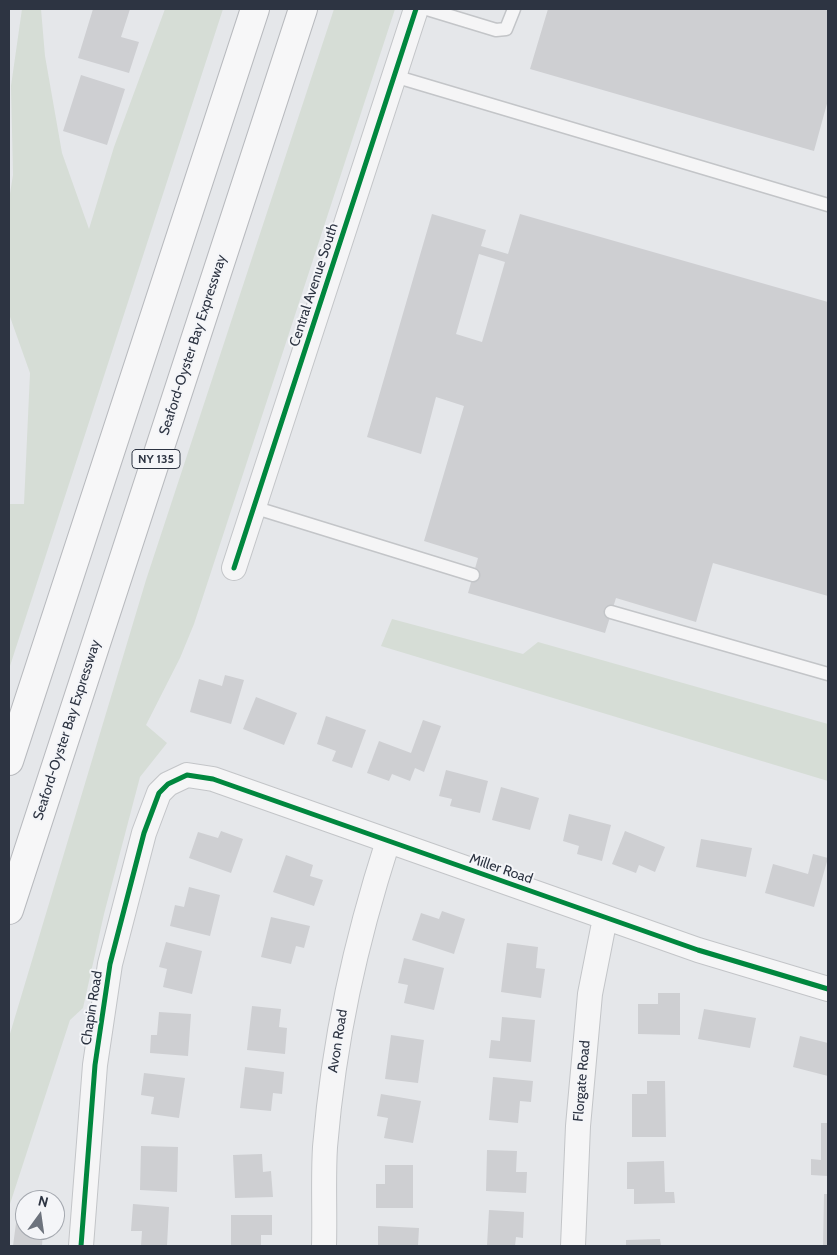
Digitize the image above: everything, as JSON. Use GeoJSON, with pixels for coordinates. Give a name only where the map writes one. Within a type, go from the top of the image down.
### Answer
{"type":"FeatureCollection","features":[{"type":"Feature","properties":{"kind":"highway"},"geometry":{"type":"LineString","coordinates":[[9,761],[254,9]]}},
{"type":"Feature","properties":{"kind":"highway","name":"Seaford-Oyster Bay Expressway"},"geometry":{"type":"LineString","coordinates":[[9,910],[303,9]]}},
{"type":"Feature","properties":{"kind":"street","name":"Central Avenue South"},"geometry":{"type":"LineString","coordinates":[[234,568],[416,9]]}},
{"type":"Feature","properties":{"kind":"street","name":"Miller Road"},"geometry":{"type":"LineString","coordinates":[[168,784],[187,775],[213,779],[698,950],[828,989]]}},
{"type":"Feature","properties":{"kind":"street","name":"Chapin Road"},"geometry":{"type":"LineString","coordinates":[[81,1246],[95,1065],[110,964],[144,833],[159,793],[168,784]]}},
{"type":"Feature","properties":{"kind":"street","name":"Avon Road"},"geometry":{"type":"LineString","coordinates":[[324,1246],[325,1149],[335,1055],[346,992],[363,921],[388,841]]}},
{"type":"Feature","properties":{"kind":"street","name":"Florgate Road"},"geometry":{"type":"LineString","coordinates":[[573,1246],[578,1126],[590,994],[605,918]]}},
{"type":"Feature","properties":{"kind":"lane"},"geometry":{"type":"LineString","coordinates":[[427,9],[496,30],[506,29],[514,9]]}},
{"type":"Feature","properties":{"kind":"lane"},"geometry":{"type":"LineString","coordinates":[[394,76],[828,205]]}},
{"type":"Feature","properties":{"kind":"lane"},"geometry":{"type":"LineString","coordinates":[[253,508],[473,575]]}},
{"type":"Feature","properties":{"kind":"lane"},"geometry":{"type":"LineString","coordinates":[[611,612],[828,674]]}},
{"type":"Feature","properties":{"kind":"shaded area"},"geometry":{"type":"Polygon","coordinates":[[[22,9],[41,9],[45,56],[62,153],[89,229],[114,147],[165,9],[223,9],[9,669],[9,504],[24,504],[30,373],[9,314],[9,200],[13,175],[11,86],[22,9]]]}},
{"type":"Feature","properties":{"kind":"shaded area"},"geometry":{"type":"Polygon","coordinates":[[[334,9],[395,9],[194,624],[180,658],[146,725],[167,743],[140,777],[104,914],[83,1008],[70,1020],[9,1207],[9,1037],[146,580],[334,9]]]}},
{"type":"Feature","properties":{"kind":"shaded area"},"geometry":{"type":"Polygon","coordinates":[[[392,619],[523,654],[538,642],[828,724],[828,781],[381,646],[392,619]]]}},
{"type":"Feature","properties":{"kind":"building"},"geometry":{"type":"Polygon","coordinates":[[[93,9],[130,9],[121,37],[139,42],[129,73],[78,58],[93,9]]]}},
{"type":"Feature","properties":{"kind":"building"},"geometry":{"type":"Polygon","coordinates":[[[548,9],[828,9],[828,100],[814,151],[530,69],[548,9]]]}},
{"type":"Feature","properties":{"kind":"building"},"geometry":{"type":"Polygon","coordinates":[[[81,75],[125,89],[107,145],[63,131],[81,75]]]}},
{"type":"Feature","properties":{"kind":"building"},"geometry":{"type":"Polygon","coordinates":[[[432,214],[486,230],[481,246],[508,254],[520,214],[828,302],[828,596],[713,563],[696,622],[616,598],[605,633],[468,593],[478,558],[424,541],[464,406],[436,397],[421,454],[367,437],[432,214]],[[479,254],[456,334],[482,342],[505,262],[479,254]]]}},
{"type":"Feature","properties":{"kind":"building"},"geometry":{"type":"Polygon","coordinates":[[[225,675],[244,680],[231,724],[190,712],[199,679],[222,686],[225,675]]]}},
{"type":"Feature","properties":{"kind":"building"},"geometry":{"type":"Polygon","coordinates":[[[256,697],[297,713],[284,745],[243,729],[256,697]]]}},
{"type":"Feature","properties":{"kind":"building"},"geometry":{"type":"Polygon","coordinates":[[[326,716],[366,730],[352,768],[332,761],[336,751],[317,744],[326,716]]]}},
{"type":"Feature","properties":{"kind":"building"},"geometry":{"type":"Polygon","coordinates":[[[423,720],[441,726],[424,772],[415,768],[410,781],[392,774],[389,781],[367,773],[379,741],[411,753],[423,720]]]}},
{"type":"Feature","properties":{"kind":"building"},"geometry":{"type":"Polygon","coordinates":[[[446,770],[488,781],[480,813],[450,806],[452,799],[439,796],[446,770]]]}},
{"type":"Feature","properties":{"kind":"building"},"geometry":{"type":"Polygon","coordinates":[[[501,787],[539,798],[530,830],[492,820],[501,787]]]}},
{"type":"Feature","properties":{"kind":"building"},"geometry":{"type":"Polygon","coordinates":[[[569,814],[611,825],[602,861],[577,854],[579,846],[563,841],[569,814]]]}},
{"type":"Feature","properties":{"kind":"building"},"geometry":{"type":"Polygon","coordinates":[[[221,831],[243,839],[231,873],[189,858],[198,832],[218,838],[221,831]]]}},
{"type":"Feature","properties":{"kind":"building"},"geometry":{"type":"Polygon","coordinates":[[[625,831],[665,847],[655,872],[639,865],[636,873],[612,864],[625,831]]]}},
{"type":"Feature","properties":{"kind":"building"},"geometry":{"type":"Polygon","coordinates":[[[701,839],[752,848],[746,877],[696,867],[701,839]]]}},
{"type":"Feature","properties":{"kind":"building"},"geometry":{"type":"Polygon","coordinates":[[[813,854],[828,858],[814,907],[765,893],[773,864],[808,874],[813,854]]]}},
{"type":"Feature","properties":{"kind":"building"},"geometry":{"type":"Polygon","coordinates":[[[286,855],[313,865],[310,876],[323,880],[314,906],[273,892],[286,855]]]}},
{"type":"Feature","properties":{"kind":"building"},"geometry":{"type":"Polygon","coordinates":[[[189,887],[220,895],[210,936],[170,926],[175,905],[184,907],[189,887]]]}},
{"type":"Feature","properties":{"kind":"building"},"geometry":{"type":"Polygon","coordinates":[[[442,911],[465,919],[454,954],[412,940],[421,913],[439,919],[442,911]]]}},
{"type":"Feature","properties":{"kind":"building"},"geometry":{"type":"Polygon","coordinates":[[[271,917],[310,926],[304,948],[296,946],[291,964],[261,957],[271,917]]]}},
{"type":"Feature","properties":{"kind":"building"},"geometry":{"type":"Polygon","coordinates":[[[166,942],[202,951],[192,994],[163,987],[167,969],[159,967],[166,942]]]}},
{"type":"Feature","properties":{"kind":"building"},"geometry":{"type":"Polygon","coordinates":[[[507,943],[538,947],[536,968],[545,969],[541,998],[501,992],[507,943]]]}},
{"type":"Feature","properties":{"kind":"building"},"geometry":{"type":"Polygon","coordinates":[[[404,958],[444,968],[434,1010],[404,1003],[408,985],[398,983],[404,958]]]}},
{"type":"Feature","properties":{"kind":"building"},"geometry":{"type":"Polygon","coordinates":[[[658,993],[680,993],[680,1035],[638,1034],[638,1004],[658,1004],[658,993]]]}},
{"type":"Feature","properties":{"kind":"building"},"geometry":{"type":"Polygon","coordinates":[[[252,1006],[281,1009],[279,1027],[287,1028],[285,1054],[247,1050],[252,1006]]]}},
{"type":"Feature","properties":{"kind":"building"},"geometry":{"type":"Polygon","coordinates":[[[704,1009],[756,1018],[750,1048],[698,1039],[704,1009]]]}},
{"type":"Feature","properties":{"kind":"building"},"geometry":{"type":"Polygon","coordinates":[[[159,1012],[191,1014],[188,1056],[150,1053],[151,1035],[157,1035],[159,1012]]]}},
{"type":"Feature","properties":{"kind":"building"},"geometry":{"type":"Polygon","coordinates":[[[502,1017],[535,1020],[531,1062],[489,1058],[491,1040],[500,1041],[502,1017]]]}},
{"type":"Feature","properties":{"kind":"building"},"geometry":{"type":"Polygon","coordinates":[[[391,1035],[424,1040],[418,1083],[385,1079],[391,1035]]]}},
{"type":"Feature","properties":{"kind":"building"},"geometry":{"type":"Polygon","coordinates":[[[800,1036],[828,1043],[828,1076],[793,1067],[800,1036]]]}},
{"type":"Feature","properties":{"kind":"building"},"geometry":{"type":"Polygon","coordinates":[[[245,1067],[284,1072],[282,1094],[273,1093],[271,1111],[240,1108],[245,1067]]]}},
{"type":"Feature","properties":{"kind":"building"},"geometry":{"type":"Polygon","coordinates":[[[144,1073],[185,1078],[179,1118],[151,1114],[154,1097],[141,1095],[144,1073]]]}},
{"type":"Feature","properties":{"kind":"building"},"geometry":{"type":"Polygon","coordinates":[[[493,1077],[533,1081],[531,1102],[520,1101],[518,1123],[489,1120],[493,1077]]]}},
{"type":"Feature","properties":{"kind":"building"},"geometry":{"type":"Polygon","coordinates":[[[647,1081],[665,1081],[666,1137],[632,1137],[632,1094],[647,1094],[647,1081]]]}},
{"type":"Feature","properties":{"kind":"building"},"geometry":{"type":"Polygon","coordinates":[[[381,1094],[421,1101],[413,1143],[384,1138],[388,1118],[377,1116],[381,1094]]]}},
{"type":"Feature","properties":{"kind":"building"},"geometry":{"type":"Polygon","coordinates":[[[821,1123],[828,1123],[828,1176],[811,1175],[811,1159],[821,1160],[821,1123]]]}},
{"type":"Feature","properties":{"kind":"building"},"geometry":{"type":"Polygon","coordinates":[[[141,1146],[178,1147],[177,1192],[140,1190],[141,1146]]]}},
{"type":"Feature","properties":{"kind":"building"},"geometry":{"type":"Polygon","coordinates":[[[487,1150],[517,1151],[516,1172],[527,1172],[526,1193],[486,1191],[487,1150]]]}},
{"type":"Feature","properties":{"kind":"building"},"geometry":{"type":"Polygon","coordinates":[[[262,1154],[263,1172],[271,1171],[273,1197],[235,1198],[233,1155],[262,1154]]]}},
{"type":"Feature","properties":{"kind":"building"},"geometry":{"type":"Polygon","coordinates":[[[664,1161],[665,1192],[674,1192],[675,1203],[634,1204],[634,1189],[627,1189],[627,1162],[664,1161]]]}},
{"type":"Feature","properties":{"kind":"building"},"geometry":{"type":"Polygon","coordinates":[[[385,1165],[413,1165],[413,1208],[376,1208],[376,1184],[385,1184],[385,1165]]]}},
{"type":"Feature","properties":{"kind":"building"},"geometry":{"type":"Polygon","coordinates":[[[824,1194],[828,1194],[828,1246],[823,1246],[824,1194]]]}},
{"type":"Feature","properties":{"kind":"building"},"geometry":{"type":"Polygon","coordinates":[[[133,1204],[169,1207],[167,1246],[141,1246],[142,1231],[131,1231],[133,1204]]]}},
{"type":"Feature","properties":{"kind":"building"},"geometry":{"type":"Polygon","coordinates":[[[489,1210],[524,1212],[523,1238],[516,1237],[515,1246],[487,1246],[489,1210]]]}},
{"type":"Feature","properties":{"kind":"building"},"geometry":{"type":"Polygon","coordinates":[[[231,1215],[272,1215],[272,1235],[261,1235],[261,1246],[231,1246],[231,1215]]]}},
{"type":"Feature","properties":{"kind":"building"},"geometry":{"type":"Polygon","coordinates":[[[378,1226],[419,1228],[418,1246],[378,1246],[378,1226]]]}},
{"type":"Feature","properties":{"kind":"building"},"geometry":{"type":"Polygon","coordinates":[[[15,1231],[15,1240],[42,1240],[42,1246],[13,1246],[15,1231]]]}},
{"type":"Feature","properties":{"kind":"building"},"geometry":{"type":"Polygon","coordinates":[[[660,1239],[661,1246],[626,1246],[626,1240],[660,1239]]]}},
{"type":"Feature","properties":{"kind":"cycle path"},"geometry":{"type":"LineString","coordinates":[[234,568],[416,9]]}},
{"type":"Feature","properties":{"kind":"cycle path"},"geometry":{"type":"LineString","coordinates":[[81,1246],[95,1065],[110,964],[144,833],[159,793],[168,784],[187,775],[213,779],[698,950],[828,989]]}}]}
